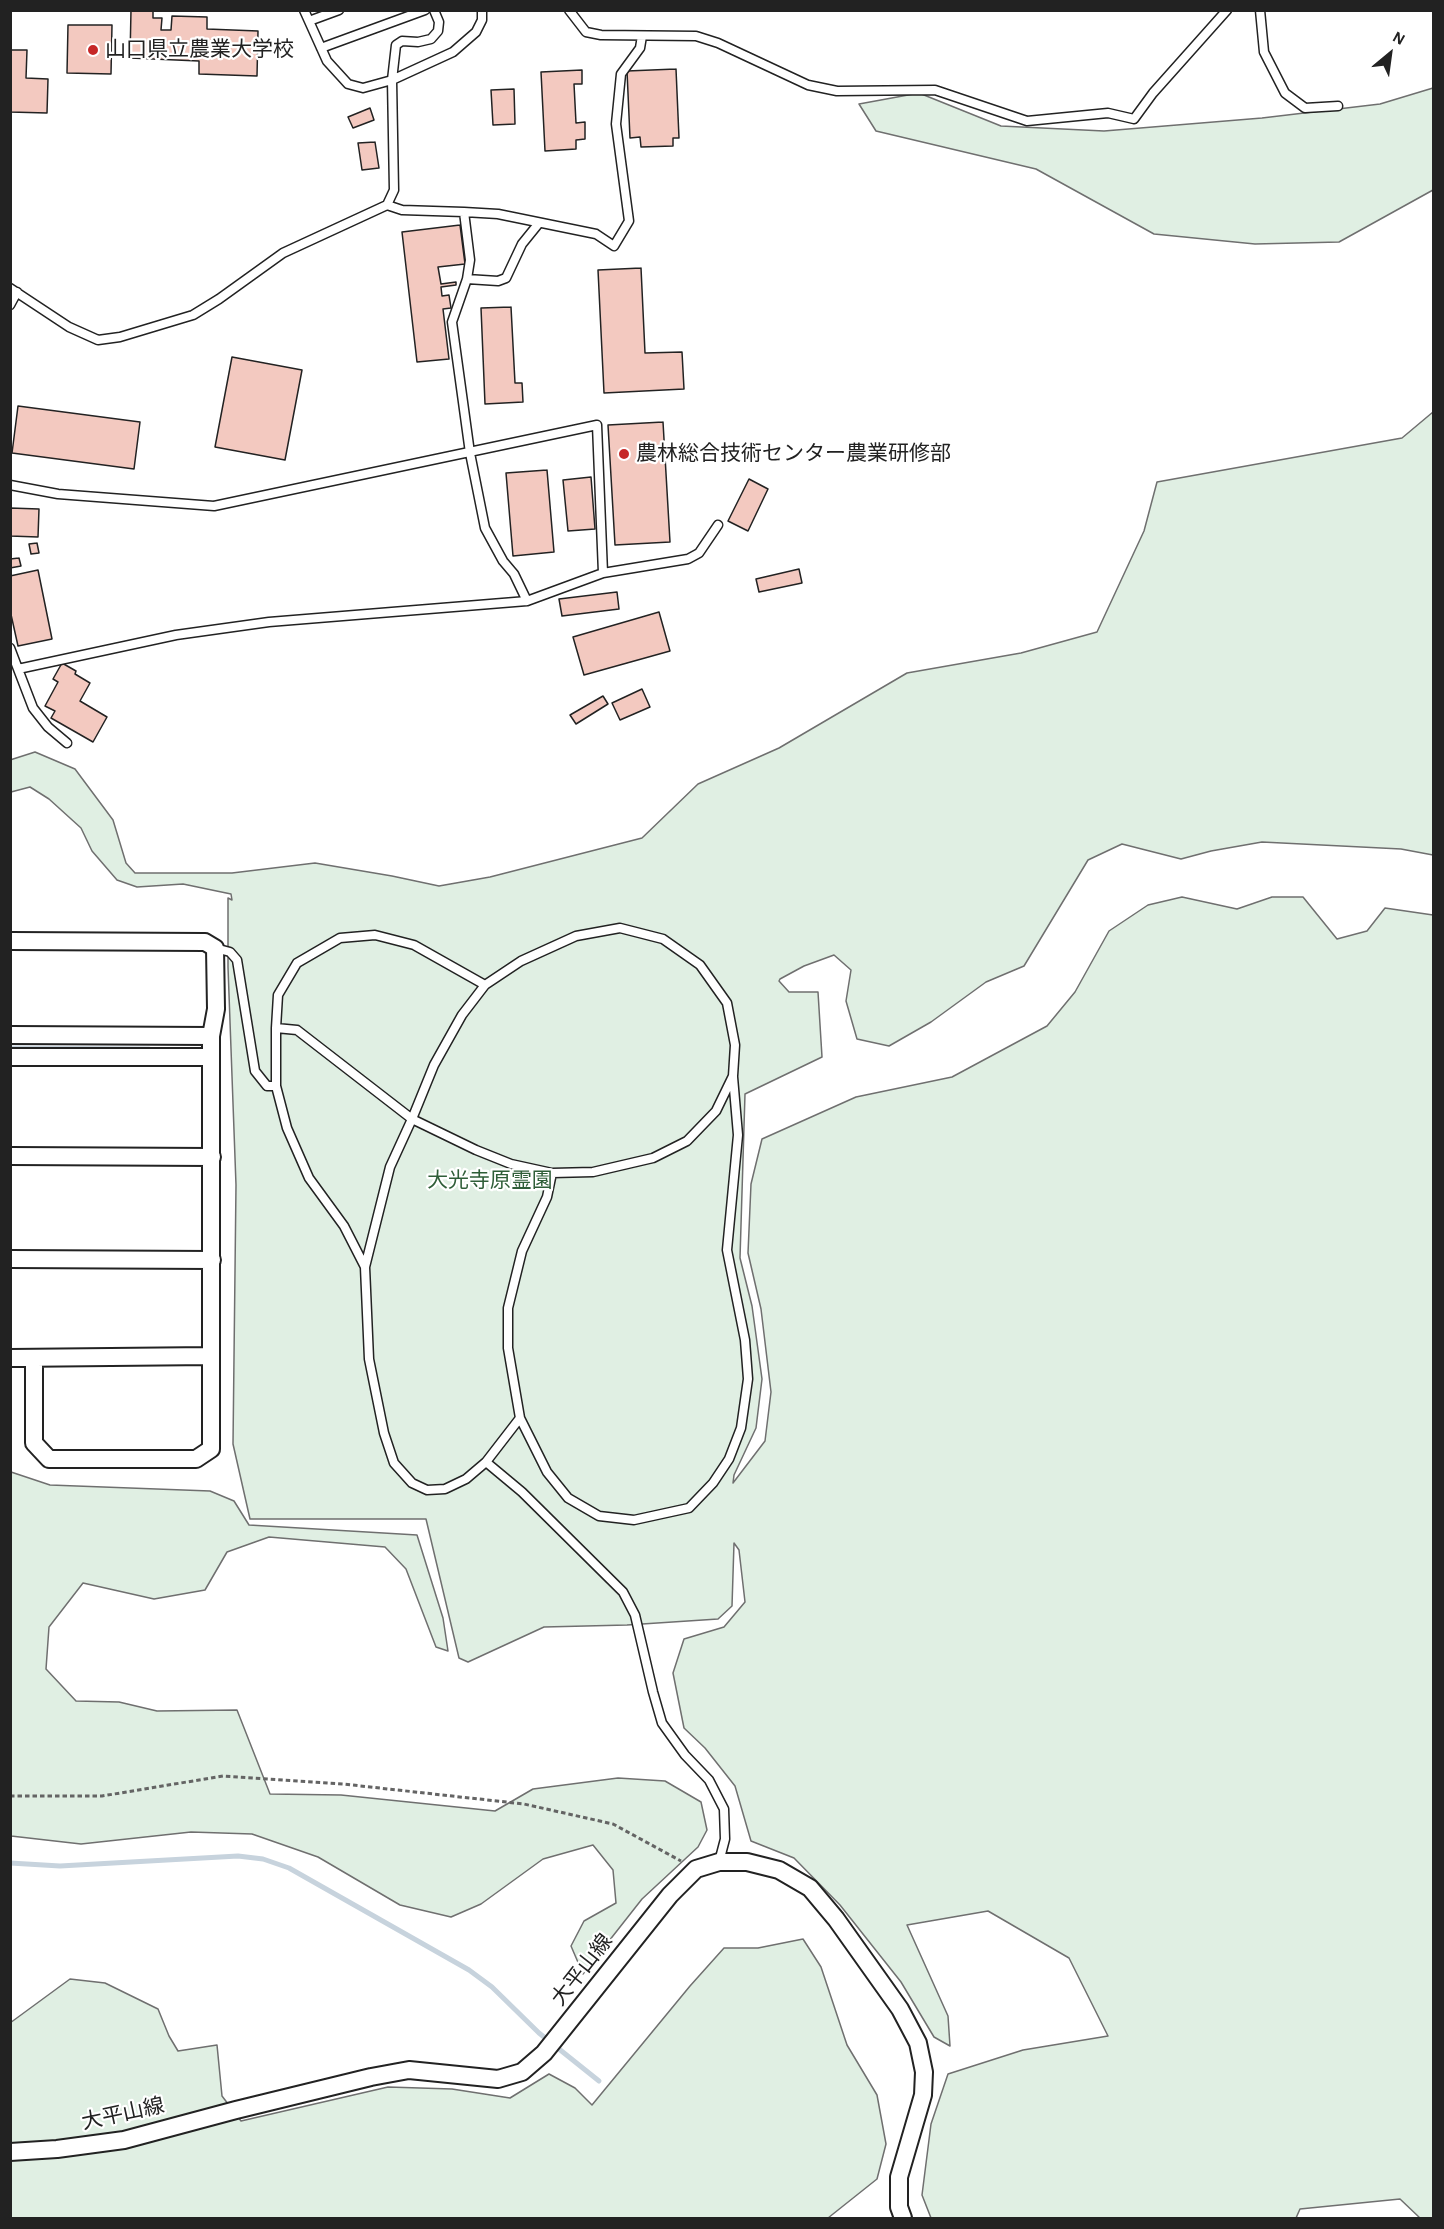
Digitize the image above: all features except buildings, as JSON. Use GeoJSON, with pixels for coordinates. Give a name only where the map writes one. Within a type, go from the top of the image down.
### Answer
{"type":"FeatureCollection","features":[{"type":"Feature","properties":{"kind":"street"},"geometry":{"type":"LineString","coordinates":[[10,941],[205,942],[215,948],[216,1008],[211,1057],[211,1449],[196,1460],[49,1459],[34,1443],[34,1359]]}},
{"type":"Feature","properties":{"kind":"street"},"geometry":{"type":"LineString","coordinates":[[10,1035],[212,1036]]}},
{"type":"Feature","properties":{"kind":"street"},"geometry":{"type":"LineString","coordinates":[[10,1057],[211,1057]]}},
{"type":"Feature","properties":{"kind":"street"},"geometry":{"type":"LineString","coordinates":[[10,1156],[212,1157]]}},
{"type":"Feature","properties":{"kind":"street"},"geometry":{"type":"LineString","coordinates":[[10,1259],[212,1260]]}},
{"type":"Feature","properties":{"kind":"street"},"geometry":{"type":"LineString","coordinates":[[10,1358],[211,1356]]}},
{"type":"Feature","properties":{"kind":"street","name":"大平山線"},"geometry":{"type":"LineString","coordinates":[[10,2152],[57,2149],[124,2140],[236,2110],[371,2077],[410,2070],[498,2079],[522,2072],[544,2053],[670,1895],[696,1869],[719,1862],[747,1863],[779,1870],[810,1888],[836,1919],[900,2009],[918,2043],[924,2072],[922,2095],[899,2177],[899,2206],[903,2218]]}},
{"type":"Feature","properties":{"kind":"lane"},"geometry":{"type":"LineString","coordinates":[[304,10],[327,62],[348,84],[363,87],[392,80],[453,52],[476,32],[482,20],[482,10]]}},
{"type":"Feature","properties":{"kind":"lane"},"geometry":{"type":"LineString","coordinates":[[309,21],[339,10]]}},
{"type":"Feature","properties":{"kind":"lane"},"geometry":{"type":"LineString","coordinates":[[321,48],[424,10]]}},
{"type":"Feature","properties":{"kind":"lane"},"geometry":{"type":"LineString","coordinates":[[10,305],[14,290],[69,327],[98,340],[120,337],[193,315],[284,253],[387,205],[394,190],[392,80],[396,45],[402,41],[418,42],[431,39],[438,32],[434,10]]}},
{"type":"Feature","properties":{"kind":"lane"},"geometry":{"type":"LineString","coordinates":[[569,10],[586,32],[601,35],[696,36],[718,43],[808,85],[837,91],[935,90],[1027,121],[1108,113],[1134,119],[1153,93],[1227,10]]}},
{"type":"Feature","properties":{"kind":"lane"},"geometry":{"type":"LineString","coordinates":[[1260,10],[1264,52],[1285,93],[1305,108],[1338,106]]}},
{"type":"Feature","properties":{"kind":"lane"},"geometry":{"type":"LineString","coordinates":[[387,205],[402,210],[498,214],[596,234],[614,246],[629,221],[616,124],[621,74],[640,48],[642,36]]}},
{"type":"Feature","properties":{"kind":"lane"},"geometry":{"type":"LineString","coordinates":[[464,212],[470,260],[467,279],[452,322],[470,453],[485,528],[503,561],[514,574],[527,601]]}},
{"type":"Feature","properties":{"kind":"lane"},"geometry":{"type":"LineString","coordinates":[[467,279],[498,281],[506,278],[522,243],[538,223]]}},
{"type":"Feature","properties":{"kind":"lane"},"geometry":{"type":"LineString","coordinates":[[10,485],[58,494],[213,506],[597,425],[603,573]]}},
{"type":"Feature","properties":{"kind":"lane"},"geometry":{"type":"LineString","coordinates":[[18,669],[176,635],[269,622],[527,601],[603,573],[688,559],[699,553],[718,525]]}},
{"type":"Feature","properties":{"kind":"lane"},"geometry":{"type":"LineString","coordinates":[[10,648],[33,708],[48,727],[67,743]]}},
{"type":"Feature","properties":{"kind":"lane"},"geometry":{"type":"LineString","coordinates":[[520,1418],[486,1462],[466,1479],[445,1489],[427,1490],[412,1483],[394,1463],[384,1433],[369,1359],[365,1267],[390,1167],[434,1065],[462,1015],[485,985],[521,961],[576,936],[620,928],[663,939],[700,965],[727,1003],[735,1045],[733,1076],[738,1135],[727,1250],[745,1340],[748,1379],[741,1428],[729,1459],[713,1483],[689,1508],[634,1520],[599,1516],[568,1498],[547,1472],[520,1418],[508,1348],[508,1308],[522,1251],[547,1197],[552,1173]]}},
{"type":"Feature","properties":{"kind":"lane"},"geometry":{"type":"LineString","coordinates":[[365,1267],[344,1226],[309,1178],[287,1128],[276,1086],[278,995],[297,963],[340,938],[375,935],[414,945],[485,985]]}},
{"type":"Feature","properties":{"kind":"lane"},"geometry":{"type":"LineString","coordinates":[[215,948],[230,952],[237,960],[255,1071],[267,1086],[276,1086]]}},
{"type":"Feature","properties":{"kind":"lane"},"geometry":{"type":"LineString","coordinates":[[276,1028],[297,1030],[412,1119],[511,1164],[552,1173],[593,1172],[653,1158],[687,1141],[716,1111],[733,1076]]}},
{"type":"Feature","properties":{"kind":"lane"},"geometry":{"type":"LineString","coordinates":[[486,1462],[522,1492],[623,1592],[635,1615],[662,1724],[685,1755],[709,1779],[724,1809],[725,1839],[719,1862]]}},
{"type":"Feature","properties":{"kind":"path"},"geometry":{"type":"LineString","coordinates":[[10,1796],[102,1796],[223,1776],[343,1784],[524,1804],[613,1824],[696,1869]]}},
{"type":"Feature","properties":{"kind":"green space"},"geometry":{"type":"Polygon","coordinates":[[[1433,88],[1433,190],[1339,242],[1255,244],[1154,234],[1036,169],[876,131],[859,104],[919,93],[1001,126],[1104,131],[1262,118],[1380,104],[1433,88]]]}},
{"type":"Feature","properties":{"kind":"green space","name":"大光寺原霊園"},"geometry":{"type":"Polygon","coordinates":[[[1433,412],[1433,855],[1401,849],[1262,842],[1181,859],[1122,844],[1088,860],[1024,966],[986,982],[931,1022],[889,1046],[857,1039],[846,1001],[851,970],[834,955],[804,966],[780,979],[779,981],[789,992],[818,992],[822,1057],[745,1094],[740,1258],[752,1306],[762,1379],[756,1428],[734,1475],[733,1483],[765,1441],[771,1392],[761,1309],[748,1253],[751,1184],[762,1139],[856,1097],[952,1077],[1047,1026],[1075,992],[1109,931],[1148,905],[1182,897],[1237,909],[1272,897],[1303,897],[1337,939],[1367,931],[1385,908],[1433,915],[1433,2218],[1420,2218],[1400,2199],[1300,2209],[1296,2218],[931,2218],[922,2195],[931,2124],[948,2074],[1023,2050],[1108,2036],[1069,1958],[988,1911],[907,1925],[948,2016],[950,2046],[934,2037],[901,1982],[840,1905],[794,1858],[751,1841],[735,1786],[705,1748],[684,1728],[673,1673],[684,1639],[724,1627],[745,1602],[739,1550],[734,1543],[732,1606],[718,1619],[627,1625],[544,1627],[468,1662],[459,1658],[426,1519],[250,1519],[233,1444],[236,1185],[228,967],[228,898],[232,900],[231,894],[183,884],[137,887],[117,880],[92,851],[81,828],[49,799],[30,787],[11,792],[10,760],[35,752],[75,769],[113,820],[126,863],[135,873],[232,873],[315,863],[439,886],[490,877],[642,838],[698,784],[779,748],[907,673],[1021,653],[1097,632],[1144,531],[1157,482],[1402,438],[1433,412]]]}},
{"type":"Feature","properties":{"kind":"green space"},"geometry":{"type":"Polygon","coordinates":[[[11,1472],[50,1485],[210,1491],[234,1501],[249,1525],[417,1535],[443,1618],[448,1651],[436,1647],[406,1569],[385,1547],[269,1537],[227,1552],[205,1590],[154,1599],[83,1583],[49,1627],[46,1669],[76,1701],[119,1702],[157,1711],[237,1710],[270,1794],[341,1795],[495,1811],[533,1789],[618,1778],[665,1781],[701,1802],[707,1830],[698,1847],[642,1899],[583,1974],[571,1946],[584,1921],[616,1903],[613,1870],[593,1845],[543,1859],[481,1904],[451,1917],[400,1905],[318,1857],[252,1834],[191,1832],[81,1844],[11,1836],[11,1472]]]}},
{"type":"Feature","properties":{"kind":"green space"},"geometry":{"type":"Polygon","coordinates":[[[803,1939],[821,1967],[847,2045],[877,2095],[886,2144],[877,2179],[828,2218],[11,2218],[10,2023],[70,1979],[105,1983],[158,2009],[178,2051],[217,2045],[222,2096],[241,2121],[388,2087],[452,2089],[510,2098],[549,2074],[575,2088],[592,2105],[724,1948],[758,1948],[803,1939]]]}},
{"type":"Feature","properties":{"kind":"waterway"},"geometry":{"type":"LineString","coordinates":[[10,1048],[149,1049]]}},
{"type":"Feature","properties":{"kind":"waterway"},"geometry":{"type":"LineString","coordinates":[[10,1863],[60,1866],[238,1856],[263,1859],[289,1868],[469,1970],[492,1987],[539,2033],[599,2081]]}},
{"type":"Feature","properties":{"kind":"place","name":"山口県立農業大学校"},"geometry":{"type":"Point","coordinates":[93,50]}},
{"type":"Feature","properties":{"kind":"place","name":"農林総合技術センター農業研修部"},"geometry":{"type":"Point","coordinates":[624,454]}}]}
